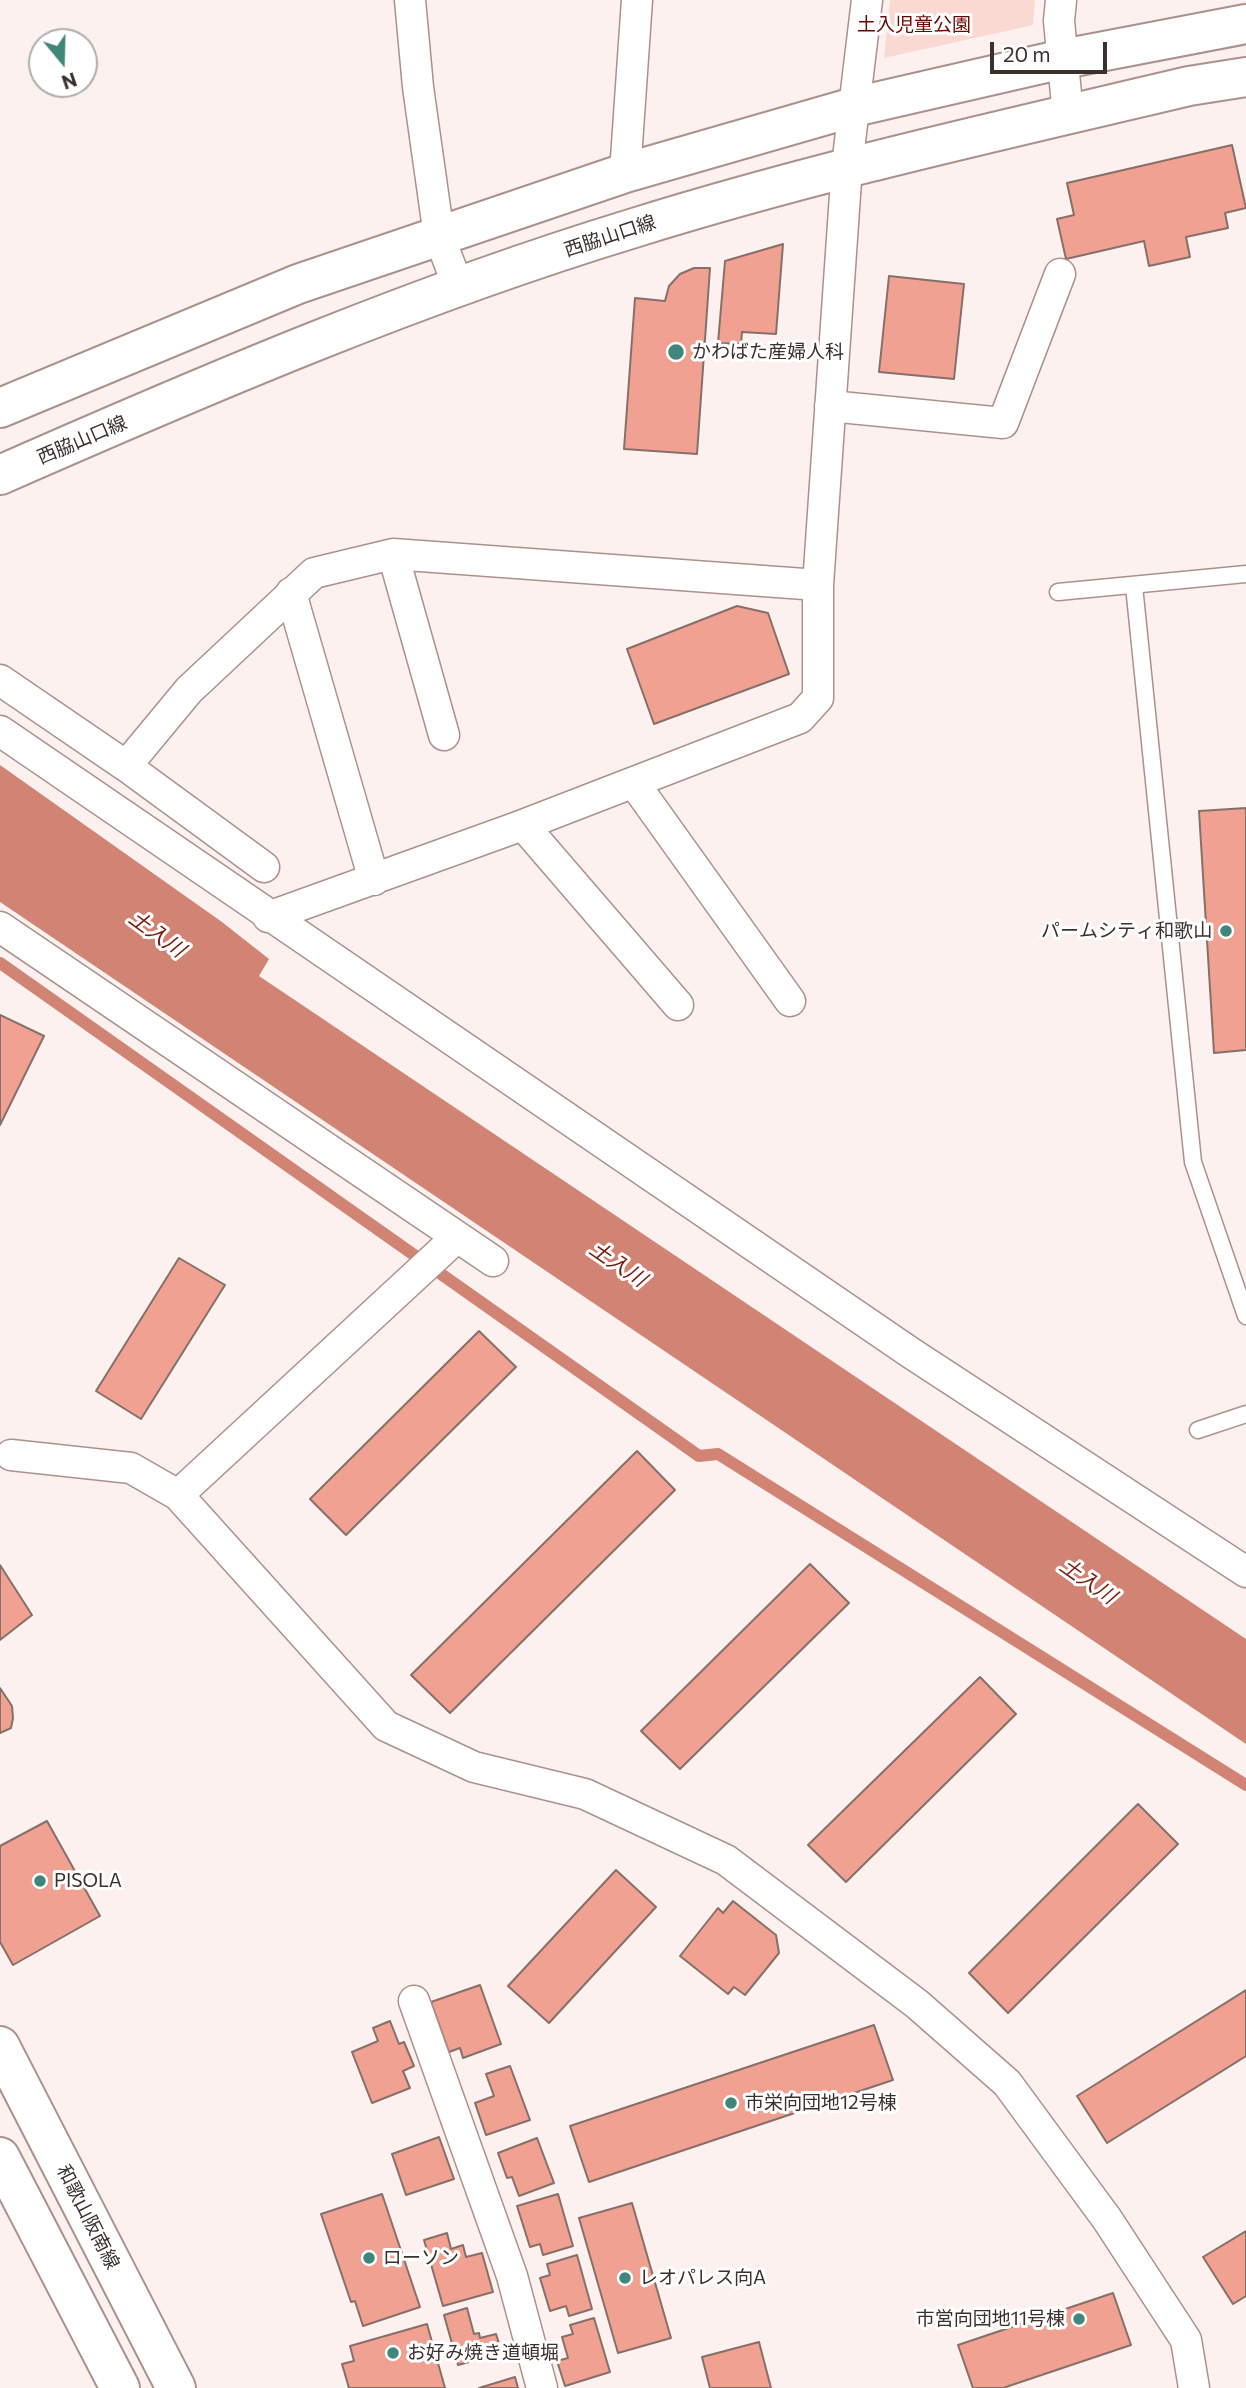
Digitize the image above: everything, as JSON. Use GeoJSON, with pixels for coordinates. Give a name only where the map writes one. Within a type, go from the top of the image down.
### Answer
{"type":"FeatureCollection","features":[{"type":"Feature","properties":{"kind":"street"},"geometry":{"type":"LineString","coordinates":[[410,0],[418,88],[439,236],[458,286]]}},
{"type":"Feature","properties":{"kind":"street"},"geometry":{"type":"LineString","coordinates":[[625,173],[637,0]]}},
{"type":"Feature","properties":{"kind":"street"},"geometry":{"type":"LineString","coordinates":[[268,917],[523,825],[800,718],[818,698],[818,586],[830,406],[847,166],[867,0]]}},
{"type":"Feature","properties":{"kind":"street"},"geometry":{"type":"LineString","coordinates":[[1061,0],[1059,21],[1068,115]]}},
{"type":"Feature","properties":{"kind":"street"},"geometry":{"type":"LineString","coordinates":[[0,408],[55,382],[298,284],[625,173],[854,107],[1063,59],[1246,24]]}},
{"type":"Feature","properties":{"kind":"street","name":"西脇山口線"},"geometry":{"type":"LineString","coordinates":[[0,475],[110,427],[458,286],[633,228],[847,166],[1189,86],[1246,76]]}},
{"type":"Feature","properties":{"kind":"street"},"geometry":{"type":"LineString","coordinates":[[830,406],[1003,423],[1060,274]]}},
{"type":"Feature","properties":{"kind":"street"},"geometry":{"type":"LineString","coordinates":[[126,766],[189,690],[314,573],[393,554],[818,586]]}},
{"type":"Feature","properties":{"kind":"street"},"geometry":{"type":"LineString","coordinates":[[393,554],[444,734]]}},
{"type":"Feature","properties":{"kind":"street"},"geometry":{"type":"LineString","coordinates":[[291,593],[374,880]]}},
{"type":"Feature","properties":{"kind":"street"},"geometry":{"type":"LineString","coordinates":[[0,680],[126,766],[264,867]]}},
{"type":"Feature","properties":{"kind":"street"},"geometry":{"type":"LineString","coordinates":[[0,731],[268,917],[911,1353],[1246,1572]]}},
{"type":"Feature","properties":{"kind":"street"},"geometry":{"type":"LineString","coordinates":[[634,783],[790,1001]]}},
{"type":"Feature","properties":{"kind":"street"},"geometry":{"type":"LineString","coordinates":[[523,825],[678,1005]]}},
{"type":"Feature","properties":{"kind":"street"},"geometry":{"type":"LineString","coordinates":[[0,927],[456,1238],[494,1261]]}},
{"type":"Feature","properties":{"kind":"street"},"geometry":{"type":"LineString","coordinates":[[178,1495],[456,1238]]}},
{"type":"Feature","properties":{"kind":"street"},"geometry":{"type":"LineString","coordinates":[[11,1455],[131,1468],[178,1495],[387,1726],[474,1767],[585,1794],[726,1860],[927,2012],[1007,2083],[1107,2219],[1186,2340],[1194,2388]]}},
{"type":"Feature","properties":{"kind":"street"},"geometry":{"type":"LineString","coordinates":[[414,2001],[512,2276],[542,2388]]}},
{"type":"Feature","properties":{"kind":"street","name":"和歌山阪南線"},"geometry":{"type":"LineString","coordinates":[[0,2046],[176,2388]]}},
{"type":"Feature","properties":{"kind":"street"},"geometry":{"type":"LineString","coordinates":[[0,2157],[120,2388]]}},
{"type":"Feature","properties":{"kind":"lane"},"geometry":{"type":"LineString","coordinates":[[1058,592],[1246,574]]}},
{"type":"Feature","properties":{"kind":"lane"},"geometry":{"type":"LineString","coordinates":[[1134,586],[1193,1163],[1246,1316]]}},
{"type":"Feature","properties":{"kind":"lane"},"geometry":{"type":"LineString","coordinates":[[1198,1430],[1246,1413]]}},
{"type":"Feature","properties":{"kind":"green space","name":"土入児童公園"},"geometry":{"type":"Polygon","coordinates":[[[890,0],[1035,0],[1033,25],[884,58],[890,0]]]}},
{"type":"Feature","properties":{"kind":"water","name":"土入川"},"geometry":{"type":"Polygon","coordinates":[[[0,765],[222,922],[269,959],[259,976],[1246,1639],[1246,1744],[0,902],[0,765]]]}},
{"type":"Feature","properties":{"kind":"building"},"geometry":{"type":"Polygon","coordinates":[[[1232,145],[1246,208],[1225,213],[1228,228],[1186,237],[1190,257],[1149,266],[1144,241],[1066,259],[1057,219],[1074,215],[1067,183],[1232,145]]]}},
{"type":"Feature","properties":{"kind":"building"},"geometry":{"type":"Polygon","coordinates":[[[783,244],[776,334],[742,332],[741,344],[718,343],[725,261],[783,244]]]}},
{"type":"Feature","properties":{"kind":"building"},"geometry":{"type":"Polygon","coordinates":[[[694,268],[710,268],[697,454],[624,449],[635,298],[665,301],[669,286],[680,274],[694,268]]]}},
{"type":"Feature","properties":{"kind":"building"},"geometry":{"type":"Polygon","coordinates":[[[889,276],[964,284],[954,379],[879,372],[889,276]]]}},
{"type":"Feature","properties":{"kind":"building"},"geometry":{"type":"Polygon","coordinates":[[[737,606],[768,613],[789,674],[654,724],[627,649],[737,606]]]}},
{"type":"Feature","properties":{"kind":"building","name":"パームシティ和歌山"},"geometry":{"type":"Polygon","coordinates":[[[1246,808],[1246,1050],[1214,1053],[1199,811],[1246,808]]]}},
{"type":"Feature","properties":{"kind":"building"},"geometry":{"type":"Polygon","coordinates":[[[0,1015],[44,1036],[0,1125],[0,1015]]]}},
{"type":"Feature","properties":{"kind":"building"},"geometry":{"type":"Polygon","coordinates":[[[179,1258],[225,1285],[141,1419],[96,1391],[179,1258]]]}},
{"type":"Feature","properties":{"kind":"building"},"geometry":{"type":"Polygon","coordinates":[[[479,1331],[516,1367],[346,1535],[310,1499],[479,1331]]]}},
{"type":"Feature","properties":{"kind":"building"},"geometry":{"type":"Polygon","coordinates":[[[637,1451],[675,1490],[450,1713],[411,1675],[637,1451]]]}},
{"type":"Feature","properties":{"kind":"building"},"geometry":{"type":"Polygon","coordinates":[[[810,1564],[849,1603],[680,1769],[641,1731],[810,1564]]]}},
{"type":"Feature","properties":{"kind":"building"},"geometry":{"type":"Polygon","coordinates":[[[0,1565],[32,1615],[0,1640],[0,1565]]]}},
{"type":"Feature","properties":{"kind":"building"},"geometry":{"type":"Polygon","coordinates":[[[980,1677],[1016,1714],[846,1882],[808,1845],[980,1677]]]}},
{"type":"Feature","properties":{"kind":"building"},"geometry":{"type":"Polygon","coordinates":[[[0,1688],[12,1706],[13,1718],[11,1728],[0,1733],[0,1688]]]}},
{"type":"Feature","properties":{"kind":"building"},"geometry":{"type":"Polygon","coordinates":[[[1138,1804],[1178,1844],[1008,2013],[969,1973],[1138,1804]]]}},
{"type":"Feature","properties":{"kind":"building","name":"PISOLA"},"geometry":{"type":"Polygon","coordinates":[[[47,1821],[100,1916],[13,1965],[0,1942],[0,1846],[47,1821]]]}},
{"type":"Feature","properties":{"kind":"building"},"geometry":{"type":"Polygon","coordinates":[[[616,1870],[656,1907],[549,2023],[508,1986],[616,1870]]]}},
{"type":"Feature","properties":{"kind":"building"},"geometry":{"type":"Polygon","coordinates":[[[733,1901],[776,1935],[779,1953],[745,1995],[734,1987],[728,1994],[680,1956],[718,1908],[723,1913],[733,1901]]]}},
{"type":"Feature","properties":{"kind":"building"},"geometry":{"type":"Polygon","coordinates":[[[480,1985],[501,2044],[463,2058],[460,2048],[449,2052],[431,2002],[480,1985]]]}},
{"type":"Feature","properties":{"kind":"building"},"geometry":{"type":"Polygon","coordinates":[[[1246,1990],[1246,2056],[1107,2143],[1077,2096],[1246,1990]]]}},
{"type":"Feature","properties":{"kind":"building"},"geometry":{"type":"Polygon","coordinates":[[[390,2021],[399,2044],[404,2042],[414,2066],[403,2071],[410,2088],[372,2103],[352,2052],[378,2041],[373,2028],[390,2021]]]}},
{"type":"Feature","properties":{"kind":"building","name":"市栄向団地12号棟"},"geometry":{"type":"Polygon","coordinates":[[[874,2025],[893,2080],[589,2182],[570,2126],[874,2025]]]}},
{"type":"Feature","properties":{"kind":"building"},"geometry":{"type":"Polygon","coordinates":[[[510,2066],[530,2120],[486,2135],[475,2103],[494,2096],[486,2074],[510,2066]]]}},
{"type":"Feature","properties":{"kind":"building"},"geometry":{"type":"Polygon","coordinates":[[[439,2137],[454,2179],[406,2195],[392,2154],[439,2137]]]}},
{"type":"Feature","properties":{"kind":"building"},"geometry":{"type":"Polygon","coordinates":[[[537,2138],[554,2183],[519,2196],[512,2177],[507,2178],[498,2153],[537,2138]]]}},
{"type":"Feature","properties":{"kind":"building","name":"ローソン"},"geometry":{"type":"Polygon","coordinates":[[[382,2194],[420,2307],[363,2326],[355,2301],[351,2302],[321,2214],[382,2194]]]}},
{"type":"Feature","properties":{"kind":"building"},"geometry":{"type":"Polygon","coordinates":[[[558,2194],[573,2246],[543,2255],[540,2244],[530,2247],[517,2206],[558,2194]]]}},
{"type":"Feature","properties":{"kind":"building","name":"レオパレス向A"},"geometry":{"type":"Polygon","coordinates":[[[632,2203],[671,2338],[618,2353],[579,2218],[632,2203]]]}},
{"type":"Feature","properties":{"kind":"building"},"geometry":{"type":"Polygon","coordinates":[[[1246,2231],[1246,2296],[1233,2304],[1203,2257],[1246,2231]]]}},
{"type":"Feature","properties":{"kind":"building"},"geometry":{"type":"Polygon","coordinates":[[[447,2233],[451,2249],[463,2245],[466,2257],[482,2253],[493,2292],[443,2306],[424,2240],[447,2233]]]}},
{"type":"Feature","properties":{"kind":"building"},"geometry":{"type":"Polygon","coordinates":[[[577,2255],[592,2309],[569,2316],[566,2306],[550,2311],[540,2278],[550,2275],[547,2264],[577,2255]]]}},
{"type":"Feature","properties":{"kind":"building","name":"市営向団地11号棟"},"geometry":{"type":"Polygon","coordinates":[[[1113,2293],[1131,2345],[1003,2388],[973,2388],[958,2345],[1113,2293]]]}},
{"type":"Feature","properties":{"kind":"building"},"geometry":{"type":"Polygon","coordinates":[[[467,2308],[474,2334],[479,2333],[480,2338],[496,2334],[502,2353],[458,2365],[444,2315],[467,2308]]]}},
{"type":"Feature","properties":{"kind":"building"},"geometry":{"type":"Polygon","coordinates":[[[594,2318],[610,2372],[565,2386],[557,2361],[568,2358],[562,2337],[573,2334],[570,2325],[594,2318]]]}},
{"type":"Feature","properties":{"kind":"building","name":"お好み焼き道頓堀"},"geometry":{"type":"Polygon","coordinates":[[[427,2324],[445,2388],[349,2388],[342,2364],[354,2361],[350,2346],[427,2324]]]}},
{"type":"Feature","properties":{"kind":"building"},"geometry":{"type":"Polygon","coordinates":[[[759,2342],[771,2388],[710,2388],[702,2357],[759,2342]]]}},
{"type":"Feature","properties":{"kind":"building"},"geometry":{"type":"Polygon","coordinates":[[[515,2377],[518,2388],[479,2388],[515,2377]]]}},
{"type":"Feature","properties":{"kind":"waterway"},"geometry":{"type":"LineString","coordinates":[[0,963],[699,1456],[718,1454],[1246,1785]]}},
{"type":"Feature","properties":{"kind":"place","name":"かわばた産婦人科"},"geometry":{"type":"Point","coordinates":[676,352]}},
{"type":"Feature","properties":{"kind":"place","name":"パームシティ和歌山"},"geometry":{"type":"Point","coordinates":[1226,931]}},
{"type":"Feature","properties":{"kind":"place","name":"PISOLA"},"geometry":{"type":"Point","coordinates":[40,1881]}},
{"type":"Feature","properties":{"kind":"place","name":"市栄向団地12号棟"},"geometry":{"type":"Point","coordinates":[731,2103]}},
{"type":"Feature","properties":{"kind":"place","name":"ローソン"},"geometry":{"type":"Point","coordinates":[369,2258]}},
{"type":"Feature","properties":{"kind":"place","name":"レオパレス向A"},"geometry":{"type":"Point","coordinates":[625,2278]}},
{"type":"Feature","properties":{"kind":"place","name":"市営向団地11号棟"},"geometry":{"type":"Point","coordinates":[1079,2319]}},
{"type":"Feature","properties":{"kind":"place","name":"お好み焼き道頓堀"},"geometry":{"type":"Point","coordinates":[393,2353]}}]}
